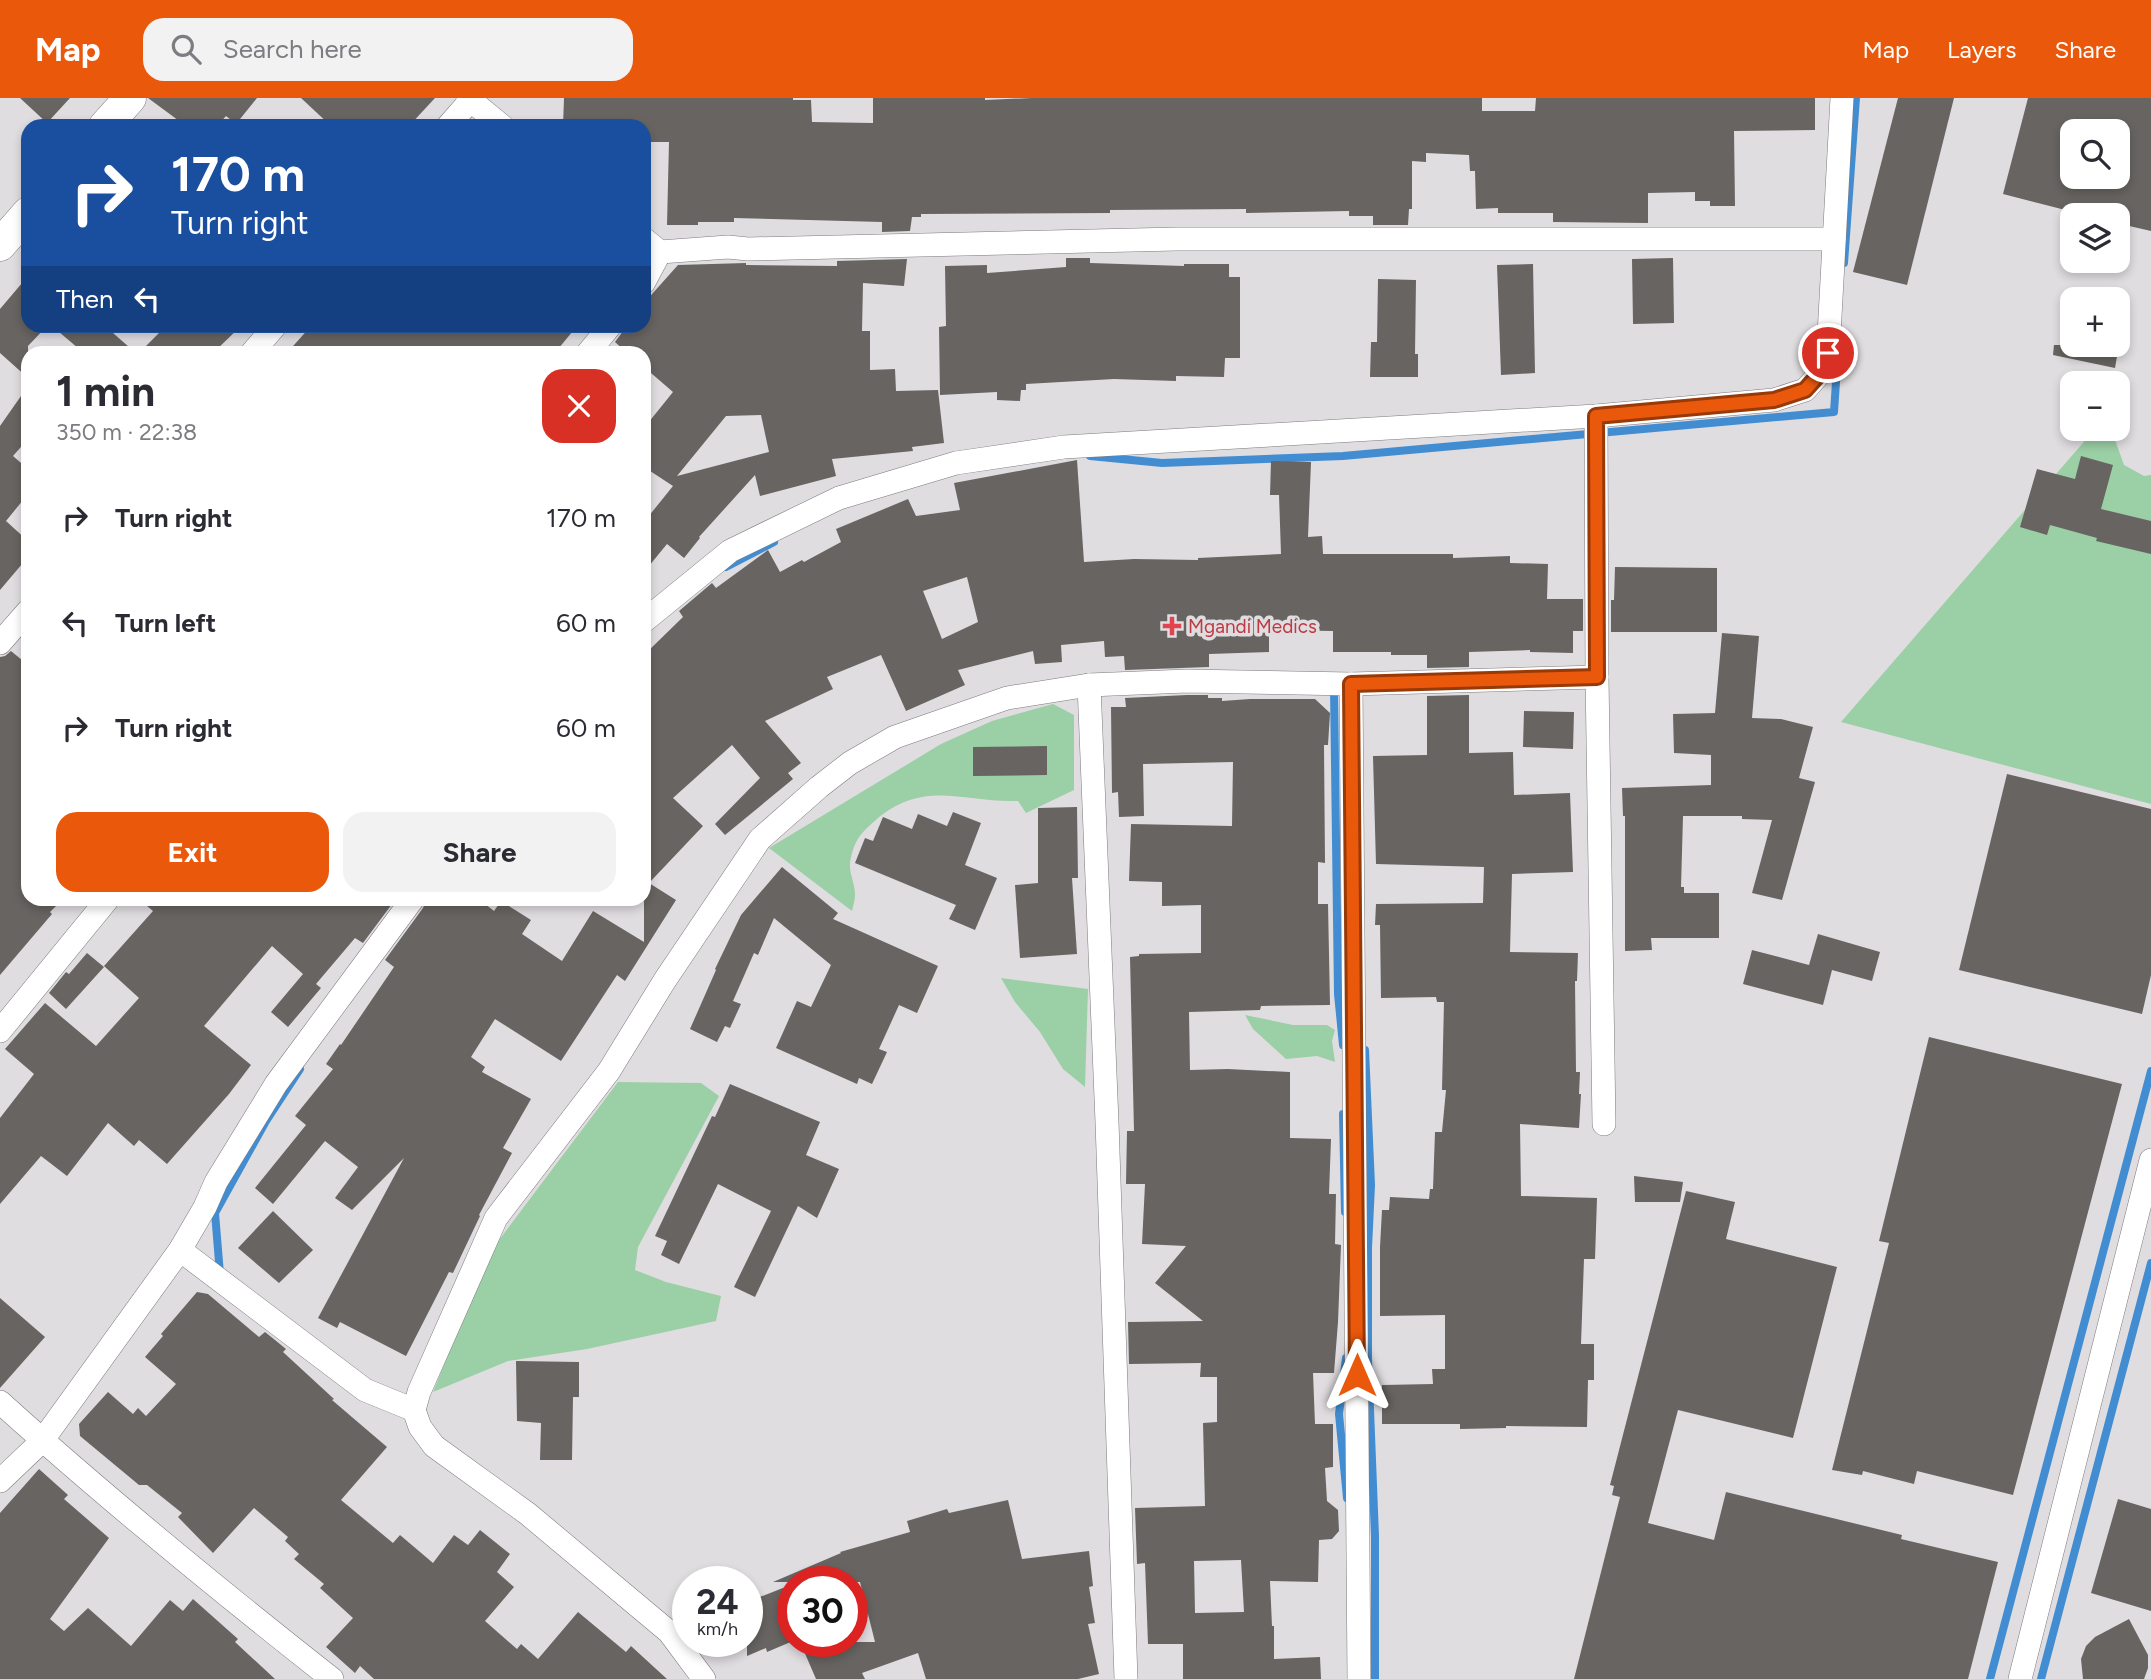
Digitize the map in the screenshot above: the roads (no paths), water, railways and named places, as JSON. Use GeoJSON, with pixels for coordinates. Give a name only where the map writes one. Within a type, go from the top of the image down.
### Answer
{"type":"FeatureCollection","features":[{"type":"Feature","properties":{"kind":"street"},"geometry":{"type":"LineString","coordinates":[[112,119],[130,98]]}},
{"type":"Feature","properties":{"kind":"street"},"geometry":{"type":"LineString","coordinates":[[651,615],[730,551],[839,498],[956,463],[1064,447],[1596,416],[1774,400],[1805,390],[1823,370],[1828,353],[1842,98]]}},
{"type":"Feature","properties":{"kind":"street"},"geometry":{"type":"LineString","coordinates":[[453,119],[469,99],[493,119]]}},
{"type":"Feature","properties":{"kind":"street"},"geometry":{"type":"LineString","coordinates":[[0,245],[21,221]]}},
{"type":"Feature","properties":{"kind":"street"},"geometry":{"type":"LineString","coordinates":[[652,246],[748,249],[1177,239],[1834,239]]}},
{"type":"Feature","properties":{"kind":"street"},"geometry":{"type":"LineString","coordinates":[[1596,416],[1604,1124]]}},
{"type":"Feature","properties":{"kind":"street"},"geometry":{"type":"LineString","coordinates":[[0,643],[21,619]]}},
{"type":"Feature","properties":{"kind":"street"},"geometry":{"type":"LineString","coordinates":[[704,1679],[669,1632],[528,1514],[434,1446],[420,1427],[414,1410],[419,1392],[496,1218],[609,1071],[665,980],[760,839],[850,763],[895,737],[1007,698],[1089,685],[1187,681],[1351,684],[1597,677]]}},
{"type":"Feature","properties":{"kind":"street"},"geometry":{"type":"LineString","coordinates":[[1351,684],[1359,1679]]}},
{"type":"Feature","properties":{"kind":"street"},"geometry":{"type":"LineString","coordinates":[[1089,685],[1109,1164],[1126,1679]]}},
{"type":"Feature","properties":{"kind":"street"},"geometry":{"type":"LineString","coordinates":[[0,1031],[102,906]]}},
{"type":"Feature","properties":{"kind":"street"},"geometry":{"type":"LineString","coordinates":[[0,1481],[42,1441],[180,1250],[216,1182],[276,1084],[408,906]]}},
{"type":"Feature","properties":{"kind":"street"},"geometry":{"type":"LineString","coordinates":[[2020,1679],[2151,1160]]}},
{"type":"Feature","properties":{"kind":"street"},"geometry":{"type":"LineString","coordinates":[[180,1250],[365,1390],[414,1410]]}},
{"type":"Feature","properties":{"kind":"street"},"geometry":{"type":"LineString","coordinates":[[0,1402],[196,1572],[332,1679]]}},
{"type":"Feature","properties":{"kind":"waterway"},"geometry":{"type":"LineString","coordinates":[[1844,263],[1856,98]]}},
{"type":"Feature","properties":{"kind":"waterway"},"geometry":{"type":"LineString","coordinates":[[1090,456],[1162,463],[1343,456],[1834,412],[1838,352]]}},
{"type":"Feature","properties":{"kind":"waterway"},"geometry":{"type":"LineString","coordinates":[[726,567],[774,542]]}},
{"type":"Feature","properties":{"kind":"waterway"},"geometry":{"type":"LineString","coordinates":[[1334,687],[1338,994],[1343,1045]]}},
{"type":"Feature","properties":{"kind":"waterway"},"geometry":{"type":"LineString","coordinates":[[1365,1050],[1371,1185],[1368,1359],[1375,1536],[1375,1679]]}},
{"type":"Feature","properties":{"kind":"waterway"},"geometry":{"type":"LineString","coordinates":[[220,1274],[215,1213],[266,1121],[300,1069]]}},
{"type":"Feature","properties":{"kind":"waterway"},"geometry":{"type":"LineString","coordinates":[[1990,1679],[2151,1071]]}},
{"type":"Feature","properties":{"kind":"waterway"},"geometry":{"type":"LineString","coordinates":[[1343,1114],[1345,1212]]}},
{"type":"Feature","properties":{"kind":"waterway"},"geometry":{"type":"LineString","coordinates":[[2041,1679],[2151,1263]]}},
{"type":"Feature","properties":{"kind":"waterway"},"geometry":{"type":"LineString","coordinates":[[1346,1358],[1339,1414],[1347,1498]]}},
{"type":"Feature","properties":{"kind":"place","name":"Mgandi Medics"},"geometry":{"type":"Point","coordinates":[1172,626]}}]}
